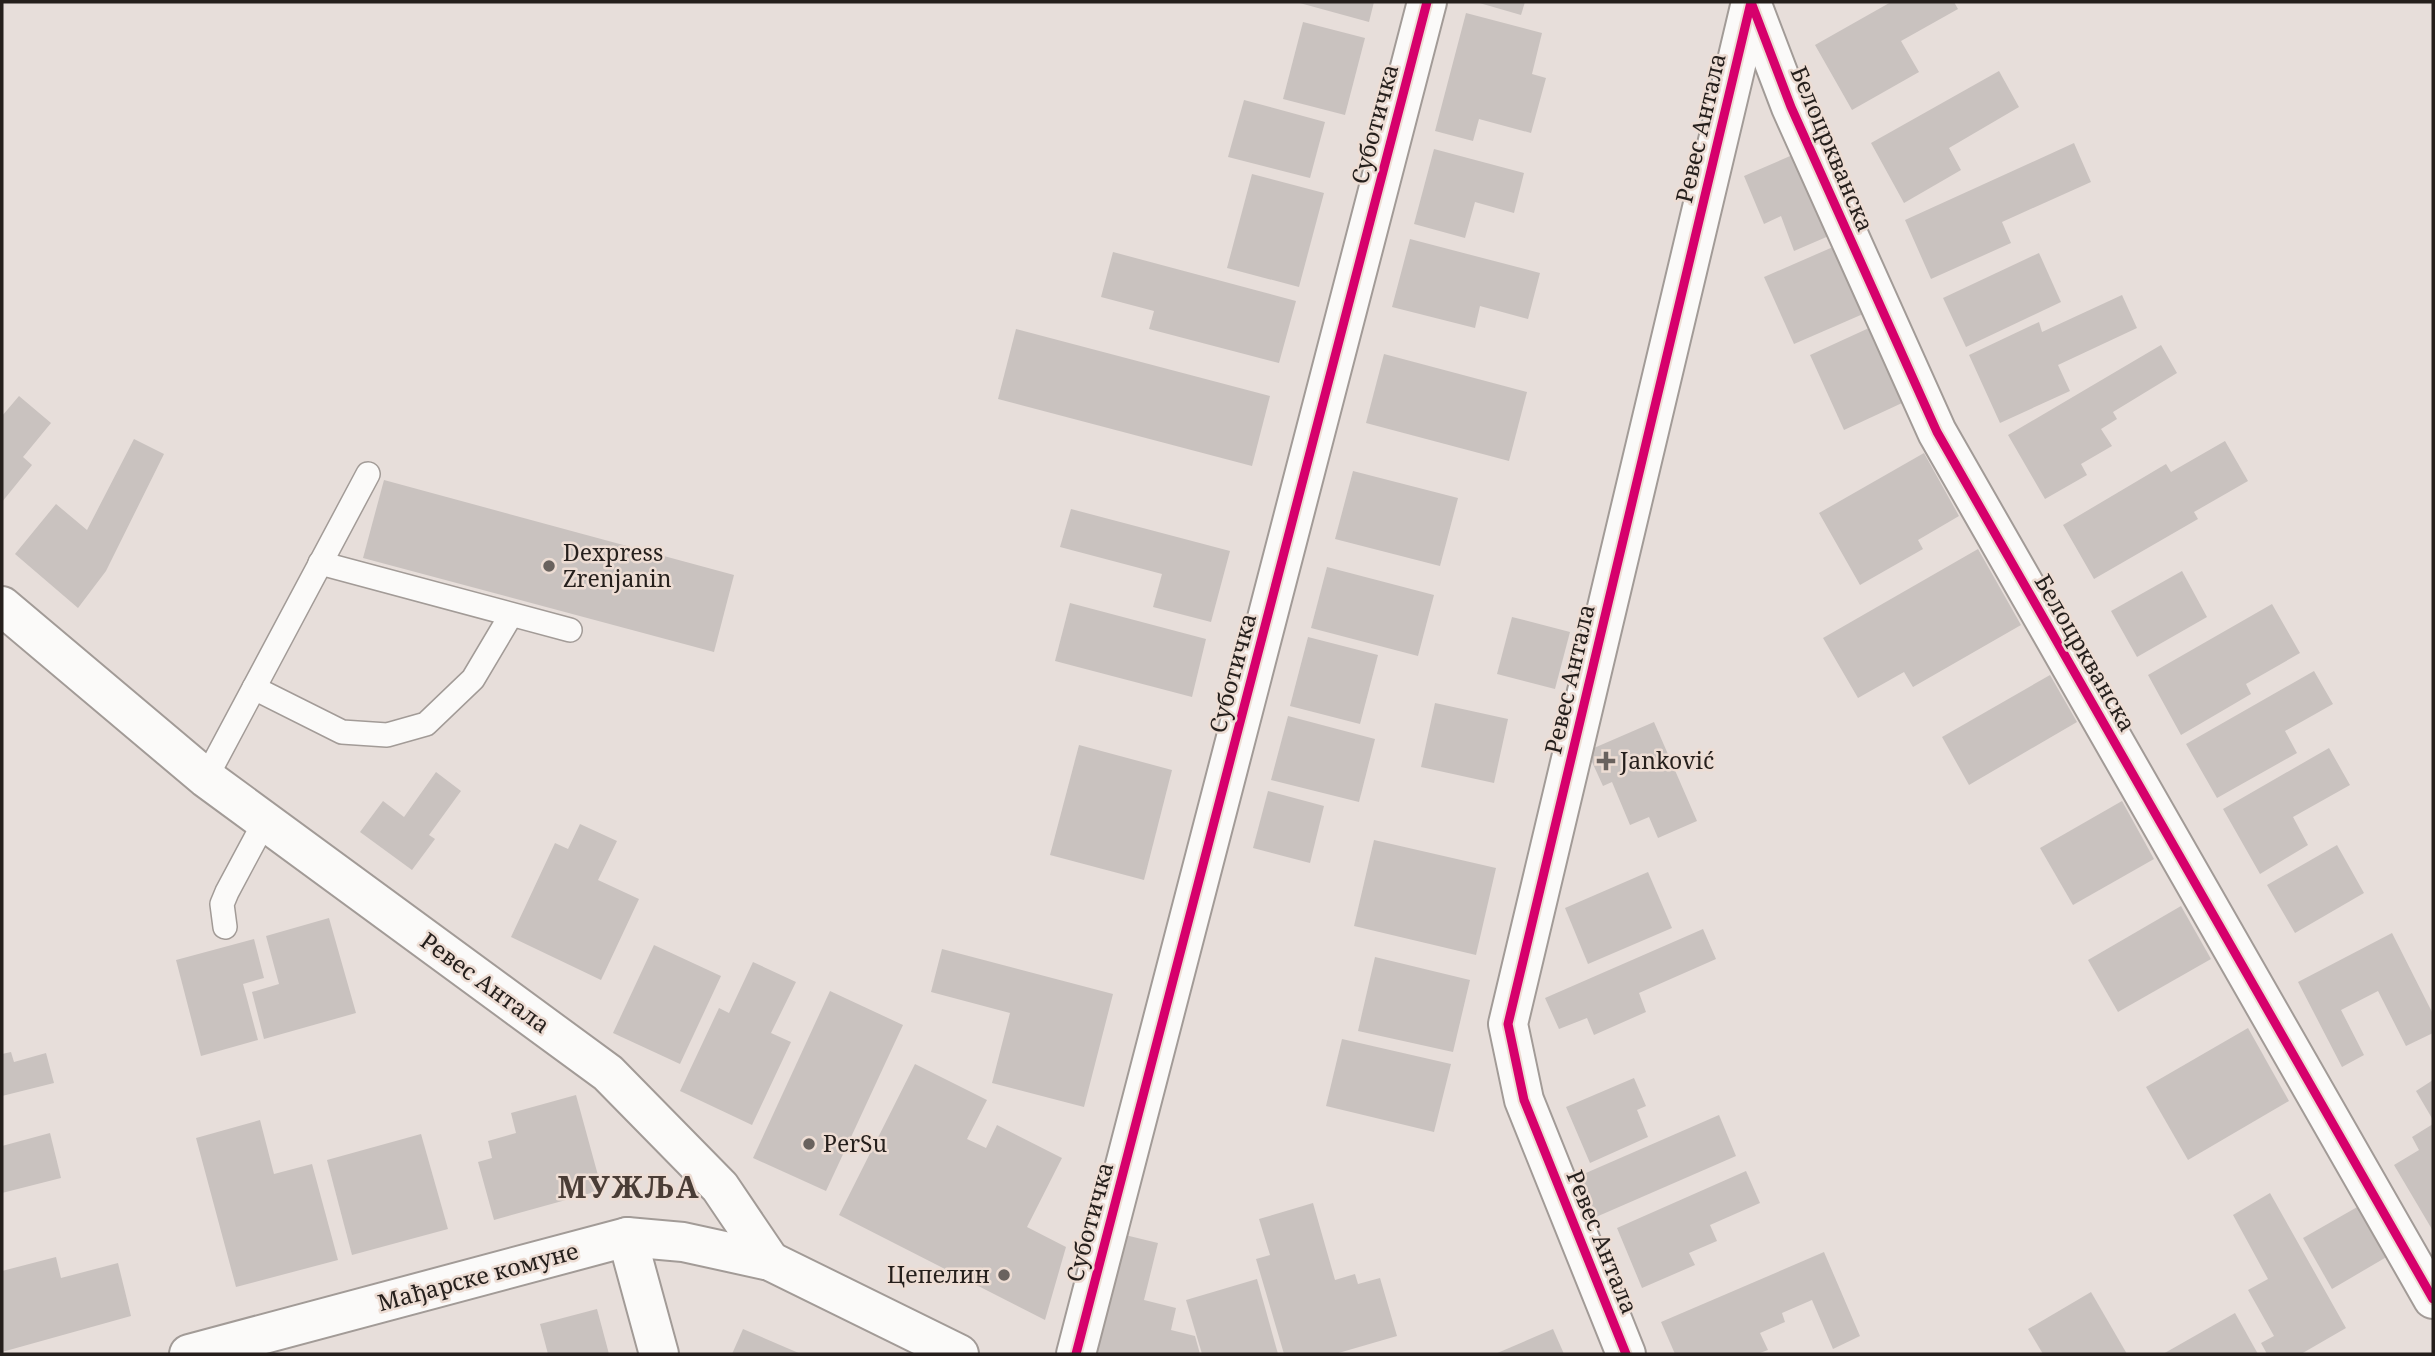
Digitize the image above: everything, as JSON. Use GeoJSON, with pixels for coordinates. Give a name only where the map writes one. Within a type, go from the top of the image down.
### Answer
{"type":"FeatureCollection","features":[{"type":"Feature","properties":{"kind":"street","name":"Суботичка"},"geometry":{"type":"LineString","coordinates":[[1076,1354],[1427,2]]}},
{"type":"Feature","properties":{"kind":"street","name":"Белоцркванска"},"geometry":{"type":"LineString","coordinates":[[1751,2],[1791,107],[1937,432],[2433,1299]]}},
{"type":"Feature","properties":{"kind":"street","name":"Ревес Антала"},"geometry":{"type":"LineString","coordinates":[[1626,1354],[1524,1100],[1508,1024],[1751,2]]}},
{"type":"Feature","properties":{"kind":"street","name":"Ревес Антала"},"geometry":{"type":"LineString","coordinates":[[2,606],[205,778],[608,1073],[720,1187],[770,1261],[959,1354]]}},
{"type":"Feature","properties":{"kind":"street","name":"Мађарске комуне"},"geometry":{"type":"LineString","coordinates":[[189,1354],[628,1237],[683,1242],[770,1261]]}},
{"type":"Feature","properties":{"kind":"street"},"geometry":{"type":"LineString","coordinates":[[628,1237],[659,1354]]}},
{"type":"Feature","properties":{"kind":"lane"},"geometry":{"type":"LineString","coordinates":[[205,778],[368,474]]}},
{"type":"Feature","properties":{"kind":"lane"},"geometry":{"type":"LineString","coordinates":[[320,563],[570,630]]}},
{"type":"Feature","properties":{"kind":"lane"},"geometry":{"type":"LineString","coordinates":[[254,688],[342,732],[387,736],[426,724],[473,679],[511,615]]}},
{"type":"Feature","properties":{"kind":"lane"},"geometry":{"type":"LineString","coordinates":[[225,927],[222,904],[265,821]]}},
{"type":"Feature","properties":{"kind":"building"},"geometry":{"type":"Polygon","coordinates":[[[1296,2],[1374,2],[1369,22],[1296,2]]]}},
{"type":"Feature","properties":{"kind":"building"},"geometry":{"type":"Polygon","coordinates":[[[1476,2],[1525,2],[1521,15],[1476,2]]]}},
{"type":"Feature","properties":{"kind":"building"},"geometry":{"type":"Polygon","coordinates":[[[1891,2],[1954,2],[1958,9],[1901,41],[1919,72],[1852,110],[1815,45],[1891,2]]]}},
{"type":"Feature","properties":{"kind":"building"},"geometry":{"type":"Polygon","coordinates":[[[1466,13],[1542,33],[1532,74],[1546,78],[1531,133],[1479,119],[1473,141],[1435,131],[1466,13]]]}},
{"type":"Feature","properties":{"kind":"building"},"geometry":{"type":"Polygon","coordinates":[[[1303,22],[1365,38],[1345,115],[1283,99],[1303,22]]]}},
{"type":"Feature","properties":{"kind":"building"},"geometry":{"type":"Polygon","coordinates":[[[1999,71],[2019,107],[1949,148],[1961,170],[1904,203],[1871,143],[1999,71]]]}},
{"type":"Feature","properties":{"kind":"building"},"geometry":{"type":"Polygon","coordinates":[[[1244,100],[1325,122],[1310,178],[1228,157],[1244,100]]]}},
{"type":"Feature","properties":{"kind":"building"},"geometry":{"type":"Polygon","coordinates":[[[2074,143],[2091,182],[2002,222],[2011,243],[1931,279],[1905,220],[2074,143]]]}},
{"type":"Feature","properties":{"kind":"building"},"geometry":{"type":"Polygon","coordinates":[[[1434,149],[1524,173],[1514,213],[1475,202],[1465,238],[1414,224],[1434,149]]]}},
{"type":"Feature","properties":{"kind":"building"},"geometry":{"type":"Polygon","coordinates":[[[1804,150],[1838,232],[1794,251],[1781,216],[1764,224],[1744,176],[1804,150]]]}},
{"type":"Feature","properties":{"kind":"building"},"geometry":{"type":"Polygon","coordinates":[[[1252,174],[1324,193],[1299,287],[1227,268],[1252,174]]]}},
{"type":"Feature","properties":{"kind":"building"},"geometry":{"type":"Polygon","coordinates":[[[1410,239],[1540,273],[1528,319],[1480,306],[1475,328],[1392,307],[1410,239]]]}},
{"type":"Feature","properties":{"kind":"building"},"geometry":{"type":"Polygon","coordinates":[[[1833,247],[1863,314],[1794,344],[1764,277],[1833,247]]]}},
{"type":"Feature","properties":{"kind":"building"},"geometry":{"type":"Polygon","coordinates":[[[1113,252],[1296,301],[1279,363],[1149,329],[1154,311],[1101,297],[1113,252]]]}},
{"type":"Feature","properties":{"kind":"building"},"geometry":{"type":"Polygon","coordinates":[[[2039,253],[2061,302],[1966,347],[1943,298],[2039,253]]]}},
{"type":"Feature","properties":{"kind":"building"},"geometry":{"type":"Polygon","coordinates":[[[2122,295],[2137,328],[2058,365],[2070,391],[2000,423],[1969,355],[2039,322],[2042,332],[2122,295]]]}},
{"type":"Feature","properties":{"kind":"building"},"geometry":{"type":"Polygon","coordinates":[[[1869,328],[1902,403],[1844,430],[1810,355],[1869,328]]]}},
{"type":"Feature","properties":{"kind":"building"},"geometry":{"type":"Polygon","coordinates":[[[1016,329],[1270,396],[1252,466],[998,399],[1016,329]]]}},
{"type":"Feature","properties":{"kind":"building"},"geometry":{"type":"Polygon","coordinates":[[[2161,345],[2177,373],[2113,412],[2117,419],[2101,429],[2112,446],[2081,464],[2087,475],[2045,499],[2008,435],[2161,345]]]}},
{"type":"Feature","properties":{"kind":"building"},"geometry":{"type":"Polygon","coordinates":[[[1384,354],[1527,392],[1509,461],[1366,423],[1384,354]]]}},
{"type":"Feature","properties":{"kind":"building"},"geometry":{"type":"Polygon","coordinates":[[[19,396],[51,423],[23,457],[32,465],[2,502],[2,416],[19,396]]]}},
{"type":"Feature","properties":{"kind":"building"},"geometry":{"type":"Polygon","coordinates":[[[134,439],[164,454],[106,571],[78,608],[15,554],[56,504],[87,530],[134,439]]]}},
{"type":"Feature","properties":{"kind":"building"},"geometry":{"type":"Polygon","coordinates":[[[2225,441],[2248,481],[2194,512],[2198,519],[2094,579],[2063,525],[2166,464],[2171,472],[2225,441]]]}},
{"type":"Feature","properties":{"kind":"building"},"geometry":{"type":"Polygon","coordinates":[[[1924,453],[1959,516],[1918,540],[1923,549],[1860,585],[1819,513],[1924,453]]]}},
{"type":"Feature","properties":{"kind":"building"},"geometry":{"type":"Polygon","coordinates":[[[1353,471],[1458,498],[1440,566],[1335,539],[1353,471]]]}},
{"type":"Feature","properties":{"kind":"building","name":"Dexpress Zrenjanin"},"geometry":{"type":"Polygon","coordinates":[[[384,480],[734,575],[714,652],[363,558],[384,480]]]}},
{"type":"Feature","properties":{"kind":"building"},"geometry":{"type":"Polygon","coordinates":[[[1071,509],[1230,551],[1211,622],[1153,607],[1162,574],[1060,547],[1071,509]]]}},
{"type":"Feature","properties":{"kind":"building"},"geometry":{"type":"Polygon","coordinates":[[[1978,549],[2021,625],[1913,687],[1904,672],[1858,698],[1823,638],[1978,549]]]}},
{"type":"Feature","properties":{"kind":"building"},"geometry":{"type":"Polygon","coordinates":[[[1327,567],[1434,595],[1418,656],[1311,628],[1327,567]]]}},
{"type":"Feature","properties":{"kind":"building"},"geometry":{"type":"Polygon","coordinates":[[[2182,571],[2207,617],[2137,657],[2111,611],[2182,571]]]}},
{"type":"Feature","properties":{"kind":"building"},"geometry":{"type":"Polygon","coordinates":[[[1070,603],[1206,639],[1192,697],[1055,661],[1070,603]]]}},
{"type":"Feature","properties":{"kind":"building"},"geometry":{"type":"Polygon","coordinates":[[[2272,604],[2300,653],[2246,684],[2251,694],[2181,735],[2148,675],[2272,604]]]}},
{"type":"Feature","properties":{"kind":"building"},"geometry":{"type":"Polygon","coordinates":[[[1512,617],[1570,632],[1555,689],[1497,674],[1512,617]]]}},
{"type":"Feature","properties":{"kind":"building"},"geometry":{"type":"Polygon","coordinates":[[[1308,637],[1378,655],[1360,724],[1290,706],[1308,637]]]}},
{"type":"Feature","properties":{"kind":"building"},"geometry":{"type":"Polygon","coordinates":[[[2314,671],[2333,704],[2285,731],[2297,753],[2217,798],[2186,744],[2314,671]]]}},
{"type":"Feature","properties":{"kind":"building"},"geometry":{"type":"Polygon","coordinates":[[[2050,675],[2077,722],[1969,785],[1942,737],[2050,675]]]}},
{"type":"Feature","properties":{"kind":"building"},"geometry":{"type":"Polygon","coordinates":[[[1435,703],[1508,719],[1494,783],[1421,767],[1435,703]]]}},
{"type":"Feature","properties":{"kind":"building"},"geometry":{"type":"Polygon","coordinates":[[[1288,716],[1375,739],[1359,802],[1271,780],[1288,716]]]}},
{"type":"Feature","properties":{"kind":"building"},"geometry":{"type":"Polygon","coordinates":[[[1654,722],[1697,821],[1658,838],[1649,817],[1630,825],[1612,782],[1603,786],[1587,751],[1654,722]]]}},
{"type":"Feature","properties":{"kind":"building"},"geometry":{"type":"Polygon","coordinates":[[[1079,745],[1172,770],[1144,880],[1050,855],[1079,745]]]}},
{"type":"Feature","properties":{"kind":"building"},"geometry":{"type":"Polygon","coordinates":[[[2329,748],[2350,785],[2293,817],[2308,845],[2260,874],[2223,809],[2329,748]]]}},
{"type":"Feature","properties":{"kind":"building"},"geometry":{"type":"Polygon","coordinates":[[[436,772],[461,791],[429,835],[435,839],[412,870],[360,832],[383,801],[404,817],[436,772]]]}},
{"type":"Feature","properties":{"kind":"building"},"geometry":{"type":"Polygon","coordinates":[[[1268,791],[1324,806],[1310,863],[1253,848],[1268,791]]]}},
{"type":"Feature","properties":{"kind":"building"},"geometry":{"type":"Polygon","coordinates":[[[2122,801],[2154,859],[2073,905],[2040,848],[2122,801]]]}},
{"type":"Feature","properties":{"kind":"building"},"geometry":{"type":"Polygon","coordinates":[[[580,824],[617,841],[598,880],[639,899],[601,980],[511,937],[555,843],[568,849],[580,824]]]}},
{"type":"Feature","properties":{"kind":"building"},"geometry":{"type":"Polygon","coordinates":[[[1374,840],[1496,868],[1476,955],[1354,926],[1374,840]]]}},
{"type":"Feature","properties":{"kind":"building"},"geometry":{"type":"Polygon","coordinates":[[[2337,845],[2364,893],[2295,933],[2267,885],[2337,845]]]}},
{"type":"Feature","properties":{"kind":"building"},"geometry":{"type":"Polygon","coordinates":[[[1648,872],[1672,928],[1588,964],[1565,908],[1648,872]]]}},
{"type":"Feature","properties":{"kind":"building"},"geometry":{"type":"Polygon","coordinates":[[[2181,906],[2211,959],[2118,1012],[2088,960],[2181,906]]]}},
{"type":"Feature","properties":{"kind":"building"},"geometry":{"type":"Polygon","coordinates":[[[329,918],[356,1013],[264,1039],[252,992],[279,984],[266,936],[329,918]]]}},
{"type":"Feature","properties":{"kind":"building"},"geometry":{"type":"Polygon","coordinates":[[[1703,929],[1716,959],[1639,993],[1646,1012],[1594,1035],[1587,1018],[1559,1029],[1545,998],[1703,929]]]}},
{"type":"Feature","properties":{"kind":"building"},"geometry":{"type":"Polygon","coordinates":[[[2392,933],[2433,1014],[2433,1033],[2406,1046],[2378,991],[2341,1010],[2364,1055],[2342,1067],[2298,982],[2392,933]]]}},
{"type":"Feature","properties":{"kind":"building"},"geometry":{"type":"Polygon","coordinates":[[[254,939],[264,978],[243,984],[258,1040],[201,1056],[176,960],[254,939]]]}},
{"type":"Feature","properties":{"kind":"building"},"geometry":{"type":"Polygon","coordinates":[[[654,945],[721,976],[680,1064],[613,1033],[654,945]]]}},
{"type":"Feature","properties":{"kind":"building"},"geometry":{"type":"Polygon","coordinates":[[[942,949],[1113,994],[1084,1107],[992,1083],[1010,1013],[931,992],[942,949]]]}},
{"type":"Feature","properties":{"kind":"building"},"geometry":{"type":"Polygon","coordinates":[[[1375,957],[1470,980],[1453,1052],[1358,1031],[1375,957]]]}},
{"type":"Feature","properties":{"kind":"building"},"geometry":{"type":"Polygon","coordinates":[[[753,962],[796,982],[771,1033],[791,1042],[752,1125],[680,1091],[719,1008],[729,1013],[753,962]]]}},
{"type":"Feature","properties":{"kind":"building"},"geometry":{"type":"Polygon","coordinates":[[[830,991],[903,1025],[826,1191],[753,1158],[830,991]]]}},
{"type":"Feature","properties":{"kind":"building"},"geometry":{"type":"Polygon","coordinates":[[[2248,1028],[2289,1101],[2188,1160],[2146,1087],[2248,1028]]]}},
{"type":"Feature","properties":{"kind":"building"},"geometry":{"type":"Polygon","coordinates":[[[1342,1039],[1451,1064],[1434,1132],[1326,1106],[1342,1039]]]}},
{"type":"Feature","properties":{"kind":"building"},"geometry":{"type":"Polygon","coordinates":[[[11,1052],[14,1062],[46,1053],[54,1083],[2,1096],[2,1054],[11,1052]]]}},
{"type":"Feature","properties":{"kind":"building"},"geometry":{"type":"Polygon","coordinates":[[[915,1064],[987,1100],[967,1139],[986,1148],[997,1125],[1062,1158],[1027,1227],[1066,1247],[1045,1320],[839,1215],[915,1064]]]}},
{"type":"Feature","properties":{"kind":"building"},"geometry":{"type":"Polygon","coordinates":[[[1634,1078],[1646,1106],[1637,1110],[1648,1137],[1590,1163],[1566,1107],[1634,1078]]]}},
{"type":"Feature","properties":{"kind":"building"},"geometry":{"type":"Polygon","coordinates":[[[2433,1080],[2433,1120],[2416,1091],[2433,1080]]]}},
{"type":"Feature","properties":{"kind":"building"},"geometry":{"type":"Polygon","coordinates":[[[576,1095],[602,1190],[494,1220],[478,1162],[492,1158],[488,1141],[516,1133],[511,1113],[576,1095]]]}},
{"type":"Feature","properties":{"kind":"building"},"geometry":{"type":"Polygon","coordinates":[[[1719,1115],[1736,1156],[1596,1217],[1579,1176],[1719,1115]]]}},
{"type":"Feature","properties":{"kind":"building"},"geometry":{"type":"Polygon","coordinates":[[[260,1120],[274,1174],[312,1164],[338,1260],[236,1287],[196,1138],[260,1120]]]}},
{"type":"Feature","properties":{"kind":"building"},"geometry":{"type":"Polygon","coordinates":[[[2433,1124],[2433,1231],[2394,1165],[2419,1150],[2412,1137],[2433,1124]]]}},
{"type":"Feature","properties":{"kind":"building"},"geometry":{"type":"Polygon","coordinates":[[[50,1133],[61,1178],[2,1193],[2,1146],[50,1133]]]}},
{"type":"Feature","properties":{"kind":"building"},"geometry":{"type":"Polygon","coordinates":[[[421,1134],[448,1229],[352,1255],[327,1160],[421,1134]]]}},
{"type":"Feature","properties":{"kind":"building"},"geometry":{"type":"Polygon","coordinates":[[[1746,1171],[1760,1203],[1710,1225],[1717,1241],[1689,1253],[1695,1265],[1642,1288],[1617,1228],[1746,1171]]]}},
{"type":"Feature","properties":{"kind":"building"},"geometry":{"type":"Polygon","coordinates":[[[2270,1193],[2346,1328],[2301,1354],[2267,1354],[2261,1343],[2274,1336],[2248,1290],[2268,1279],[2233,1215],[2270,1193]]]}},
{"type":"Feature","properties":{"kind":"building"},"geometry":{"type":"Polygon","coordinates":[[[2366,1202],[2395,1252],[2332,1289],[2303,1238],[2366,1202]]]}},
{"type":"Feature","properties":{"kind":"building"},"geometry":{"type":"Polygon","coordinates":[[[1313,1203],[1335,1280],[1355,1274],[1358,1284],[1380,1278],[1397,1336],[1335,1354],[1284,1354],[1256,1259],[1270,1255],[1259,1219],[1313,1203]]]}},
{"type":"Feature","properties":{"kind":"building"},"geometry":{"type":"Polygon","coordinates":[[[1121,1234],[1158,1243],[1144,1300],[1176,1308],[1171,1330],[1195,1336],[1200,1354],[1090,1354],[1121,1234]]]}},
{"type":"Feature","properties":{"kind":"building"},"geometry":{"type":"Polygon","coordinates":[[[1824,1252],[1860,1336],[1833,1349],[1812,1300],[1782,1313],[1785,1322],[1760,1333],[1768,1350],[1757,1354],[1675,1354],[1661,1322],[1824,1252]]]}},
{"type":"Feature","properties":{"kind":"building"},"geometry":{"type":"Polygon","coordinates":[[[56,1257],[61,1278],[118,1263],[131,1316],[2,1352],[2,1271],[56,1257]]]}},
{"type":"Feature","properties":{"kind":"building"},"geometry":{"type":"Polygon","coordinates":[[[1257,1279],[1278,1354],[1202,1354],[1186,1300],[1257,1279]]]}},
{"type":"Feature","properties":{"kind":"building"},"geometry":{"type":"Polygon","coordinates":[[[2091,1292],[2127,1354],[2043,1354],[2028,1329],[2091,1292]]]}},
{"type":"Feature","properties":{"kind":"building"},"geometry":{"type":"Polygon","coordinates":[[[597,1309],[609,1354],[548,1354],[540,1324],[597,1309]]]}},
{"type":"Feature","properties":{"kind":"building"},"geometry":{"type":"Polygon","coordinates":[[[2235,1313],[2258,1354],[2163,1354],[2235,1313]]]}},
{"type":"Feature","properties":{"kind":"building"},"geometry":{"type":"Polygon","coordinates":[[[743,1329],[801,1354],[732,1354],[743,1329]]]}},
{"type":"Feature","properties":{"kind":"building"},"geometry":{"type":"Polygon","coordinates":[[[1553,1329],[1564,1354],[1495,1354],[1553,1329]]]}},
{"type":"Feature","properties":{"kind":"cycle path"},"geometry":{"type":"LineString","coordinates":[[1076,1354],[1427,2]]}},
{"type":"Feature","properties":{"kind":"cycle path"},"geometry":{"type":"LineString","coordinates":[[1751,2],[1791,107],[1937,432],[2433,1299]]}},
{"type":"Feature","properties":{"kind":"cycle path"},"geometry":{"type":"LineString","coordinates":[[1626,1354],[1524,1100],[1508,1024],[1751,2]]}},
{"type":"Feature","properties":{"kind":"place","name":"Dexpress Zrenjanin"},"geometry":{"type":"Point","coordinates":[549,566]}},
{"type":"Feature","properties":{"kind":"place","name":"Janković"},"geometry":{"type":"Point","coordinates":[1606,761]}},
{"type":"Feature","properties":{"kind":"place","name":"PerSu"},"geometry":{"type":"Point","coordinates":[809,1144]}},
{"type":"Feature","properties":{"kind":"place","name":"Цепелин"},"geometry":{"type":"Point","coordinates":[1004,1275]}},
{"type":"Feature","properties":{"kind":"district","name":"МУЖЉА"},"geometry":{"type":"Point","coordinates":[629,1188]}}]}
